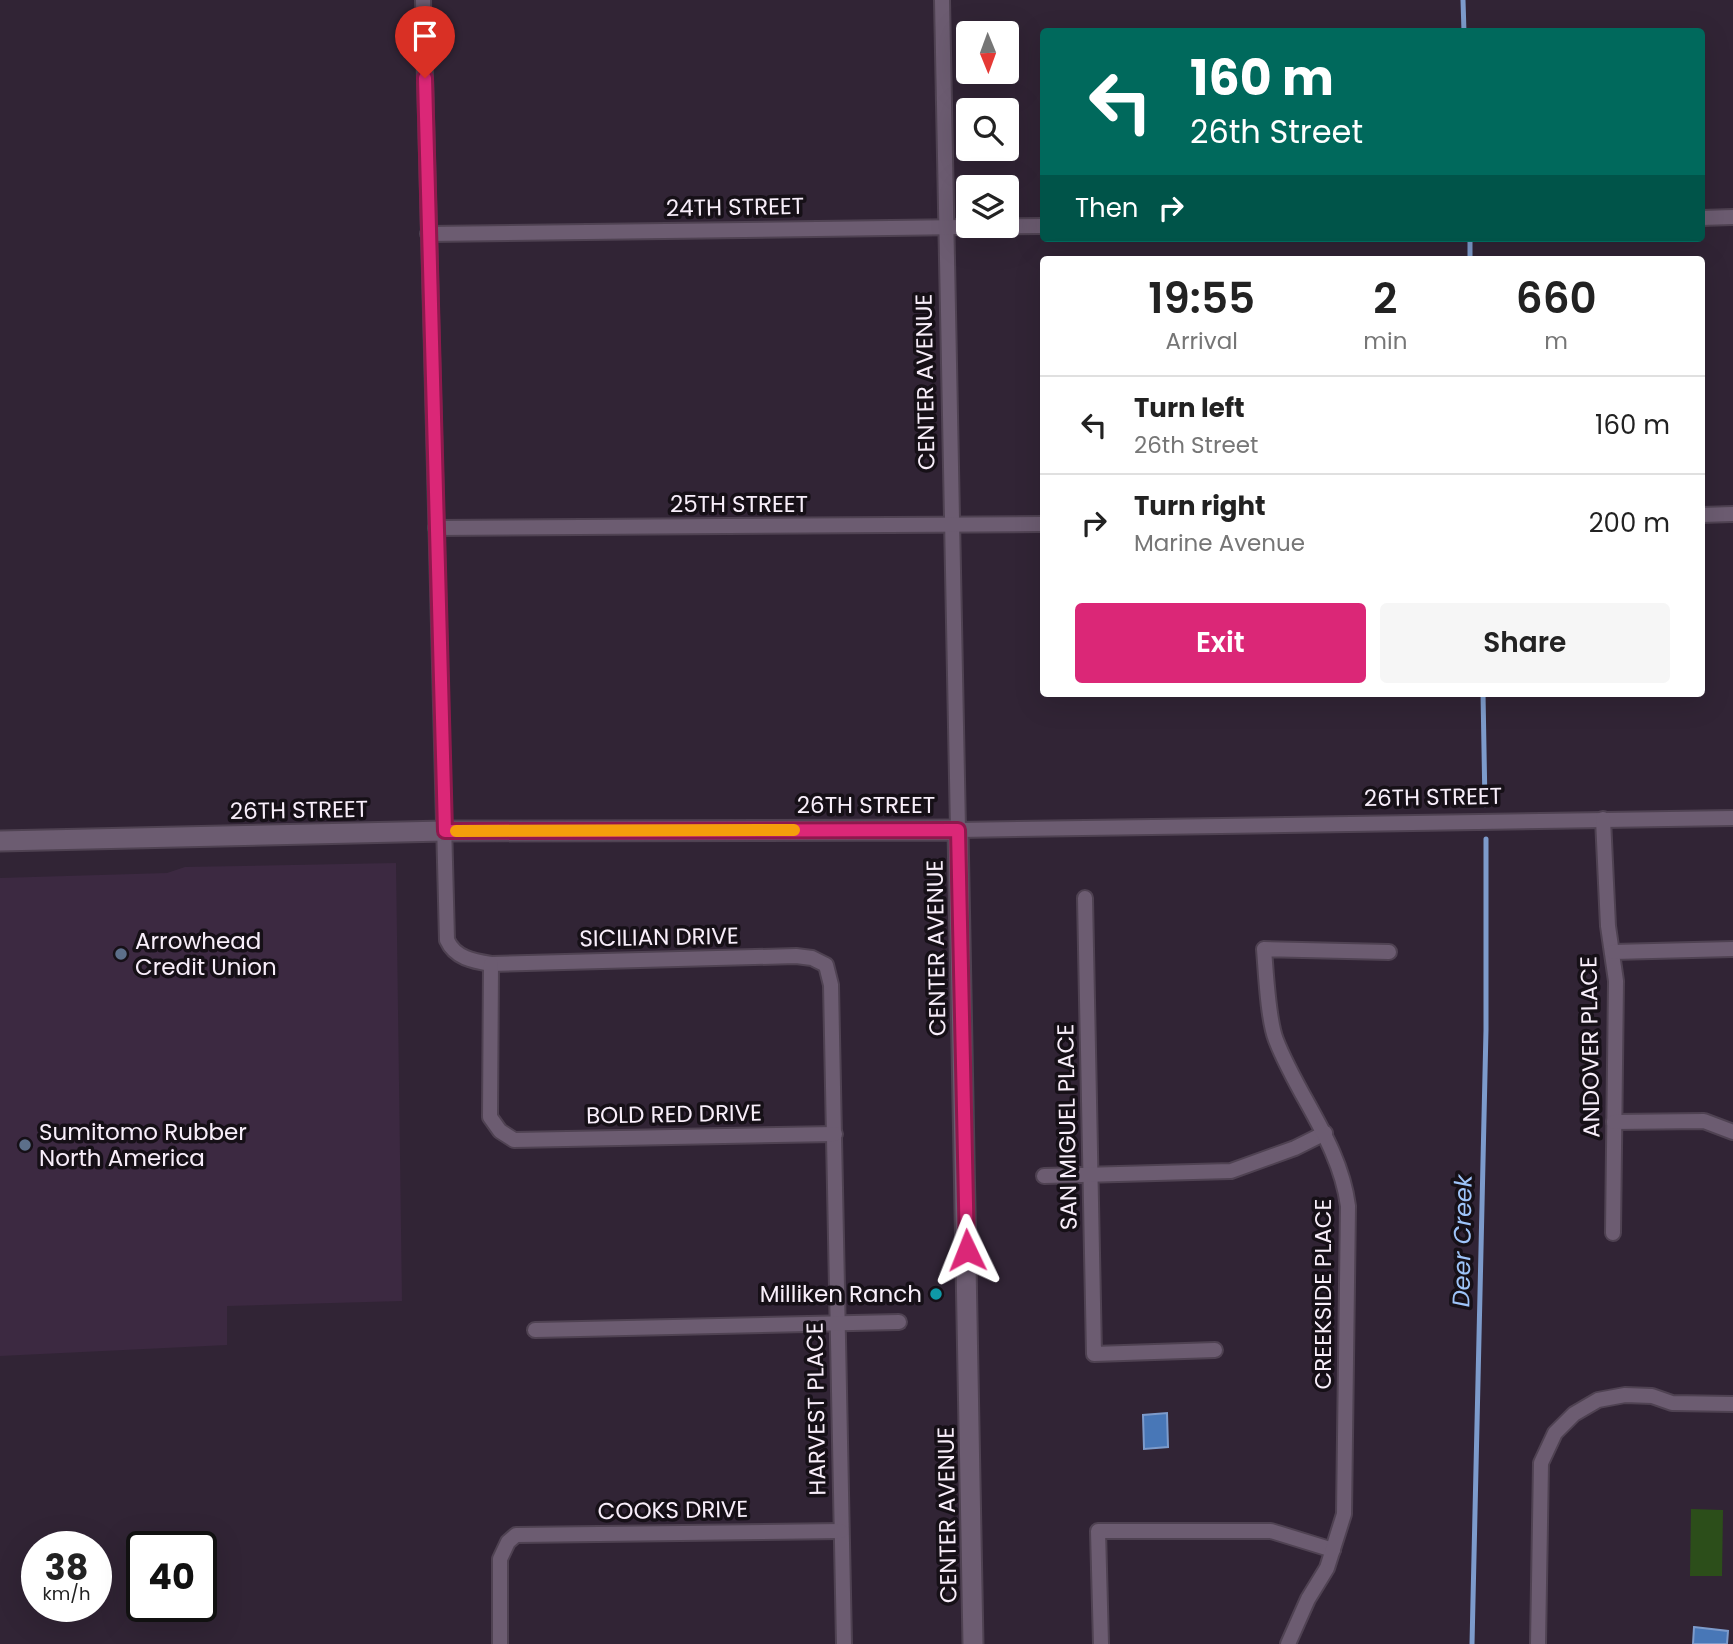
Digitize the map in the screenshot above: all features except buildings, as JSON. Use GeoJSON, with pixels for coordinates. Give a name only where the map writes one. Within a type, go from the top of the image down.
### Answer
{"type":"FeatureCollection","features":[{"type":"Feature","properties":{"kind":"street","name":"SICILIAN DRIVE"},"geometry":{"type":"LineString","coordinates":[[424,0],[447,940],[460,955],[491,964],[796,956],[812,958],[826,965]]}},
{"type":"Feature","properties":{"kind":"street","name":"CENTER AVENUE"},"geometry":{"type":"LineString","coordinates":[[942,0],[973,1644]]}},
{"type":"Feature","properties":{"kind":"street"},"geometry":{"type":"LineString","coordinates":[[1705,218],[1733,217]]}},
{"type":"Feature","properties":{"kind":"street","name":"24TH STREET"},"geometry":{"type":"LineString","coordinates":[[428,234],[1040,226]]}},
{"type":"Feature","properties":{"kind":"street"},"geometry":{"type":"LineString","coordinates":[[1705,515],[1733,514]]}},
{"type":"Feature","properties":{"kind":"street","name":"25TH STREET"},"geometry":{"type":"LineString","coordinates":[[436,528],[1040,524]]}},
{"type":"Feature","properties":{"kind":"street","name":"26TH STREET"},"geometry":{"type":"LineString","coordinates":[[0,841],[445,831],[958,830],[1733,818]]}},
{"type":"Feature","properties":{"kind":"street","name":"ANDOVER PLACE"},"geometry":{"type":"LineString","coordinates":[[1603,819],[1606,897],[1616,981],[1613,1233]]}},
{"type":"Feature","properties":{"kind":"street","name":"SAN MIGUEL PLACE"},"geometry":{"type":"LineString","coordinates":[[1085,898],[1094,1354],[1215,1350]]}},
{"type":"Feature","properties":{"kind":"street"},"geometry":{"type":"LineString","coordinates":[[1613,952],[1733,949]]}},
{"type":"Feature","properties":{"kind":"street","name":"CREEKSIDE PLACE"},"geometry":{"type":"LineString","coordinates":[[1288,1644],[1308,1599],[1327,1568],[1344,1514],[1348,1206],[1345,1184],[1325,1133],[1287,1067],[1274,1036],[1264,950],[1390,951]]}},
{"type":"Feature","properties":{"kind":"street","name":"BOLD RED DRIVE"},"geometry":{"type":"LineString","coordinates":[[491,964],[490,1117],[500,1131],[514,1140],[835,1134]]}},
{"type":"Feature","properties":{"kind":"street","name":"HARVEST PLACE"},"geometry":{"type":"LineString","coordinates":[[826,965],[831,985],[835,1134],[844,1644]]}},
{"type":"Feature","properties":{"kind":"street"},"geometry":{"type":"LineString","coordinates":[[1614,1122],[1704,1121],[1733,1132]]}},
{"type":"Feature","properties":{"kind":"street"},"geometry":{"type":"LineString","coordinates":[[1044,1176],[1231,1171],[1325,1133]]}},
{"type":"Feature","properties":{"kind":"street"},"geometry":{"type":"LineString","coordinates":[[535,1330],[899,1322]]}},
{"type":"Feature","properties":{"kind":"street"},"geometry":{"type":"LineString","coordinates":[[1538,1644],[1541,1463],[1555,1433],[1574,1413],[1598,1400],[1625,1395],[1652,1396],[1672,1403],[1733,1404]]}},
{"type":"Feature","properties":{"kind":"street","name":"COOKS DRIVE"},"geometry":{"type":"LineString","coordinates":[[500,1644],[500,1559],[508,1542],[522,1534],[841,1531]]}},
{"type":"Feature","properties":{"kind":"street"},"geometry":{"type":"LineString","coordinates":[[1101,1644],[1098,1531],[1271,1531],[1333,1549]]}},
{"type":"Feature","properties":{"kind":"shaded area"},"geometry":{"type":"Polygon","coordinates":[[[396,863],[402,1301],[227,1306],[227,1345],[0,1356],[0,878],[167,873],[185,867],[396,863]]]}},
{"type":"Feature","properties":{"kind":"green space"},"geometry":{"type":"Polygon","coordinates":[[[1691,1509],[1723,1510],[1722,1576],[1690,1576],[1691,1509]]]}},
{"type":"Feature","properties":{"kind":"water"},"geometry":{"type":"Polygon","coordinates":[[[1167,1413],[1168,1447],[1144,1449],[1143,1415],[1167,1413]]]}},
{"type":"Feature","properties":{"kind":"water"},"geometry":{"type":"Polygon","coordinates":[[[1694,1627],[1728,1631],[1727,1644],[1693,1644],[1694,1627]]]}},
{"type":"Feature","properties":{"kind":"waterway","name":"Deer Creek"},"geometry":{"type":"LineString","coordinates":[[1463,0],[1464,28]]}},
{"type":"Feature","properties":{"kind":"waterway","name":"Deer Creek"},"geometry":{"type":"LineString","coordinates":[[1470,242],[1470,256]]}},
{"type":"Feature","properties":{"kind":"waterway","name":"Deer Creek"},"geometry":{"type":"LineString","coordinates":[[1483,697],[1485,805]]}},
{"type":"Feature","properties":{"kind":"waterway","name":"Deer Creek"},"geometry":{"type":"LineString","coordinates":[[1472,1644],[1486,1030],[1486,839]]}},
{"type":"Feature","properties":{"kind":"slow traffic"},"geometry":{"type":"LineString","coordinates":[[456,831],[794,830]]}},
{"type":"Feature","properties":{"kind":"place","name":"Arrowhead Credit Union"},"geometry":{"type":"Point","coordinates":[121,954]}},
{"type":"Feature","properties":{"kind":"place","name":"Sumitomo Rubber North America"},"geometry":{"type":"Point","coordinates":[25,1145]}},
{"type":"Feature","properties":{"kind":"place","name":"Milliken Ranch"},"geometry":{"type":"Point","coordinates":[936,1294]}},
{"type":"Feature","properties":{"kind":"route"},"geometry":{"type":"LineString","coordinates":[[425,78],[445,831],[958,830],[967,1250]]}}]}
